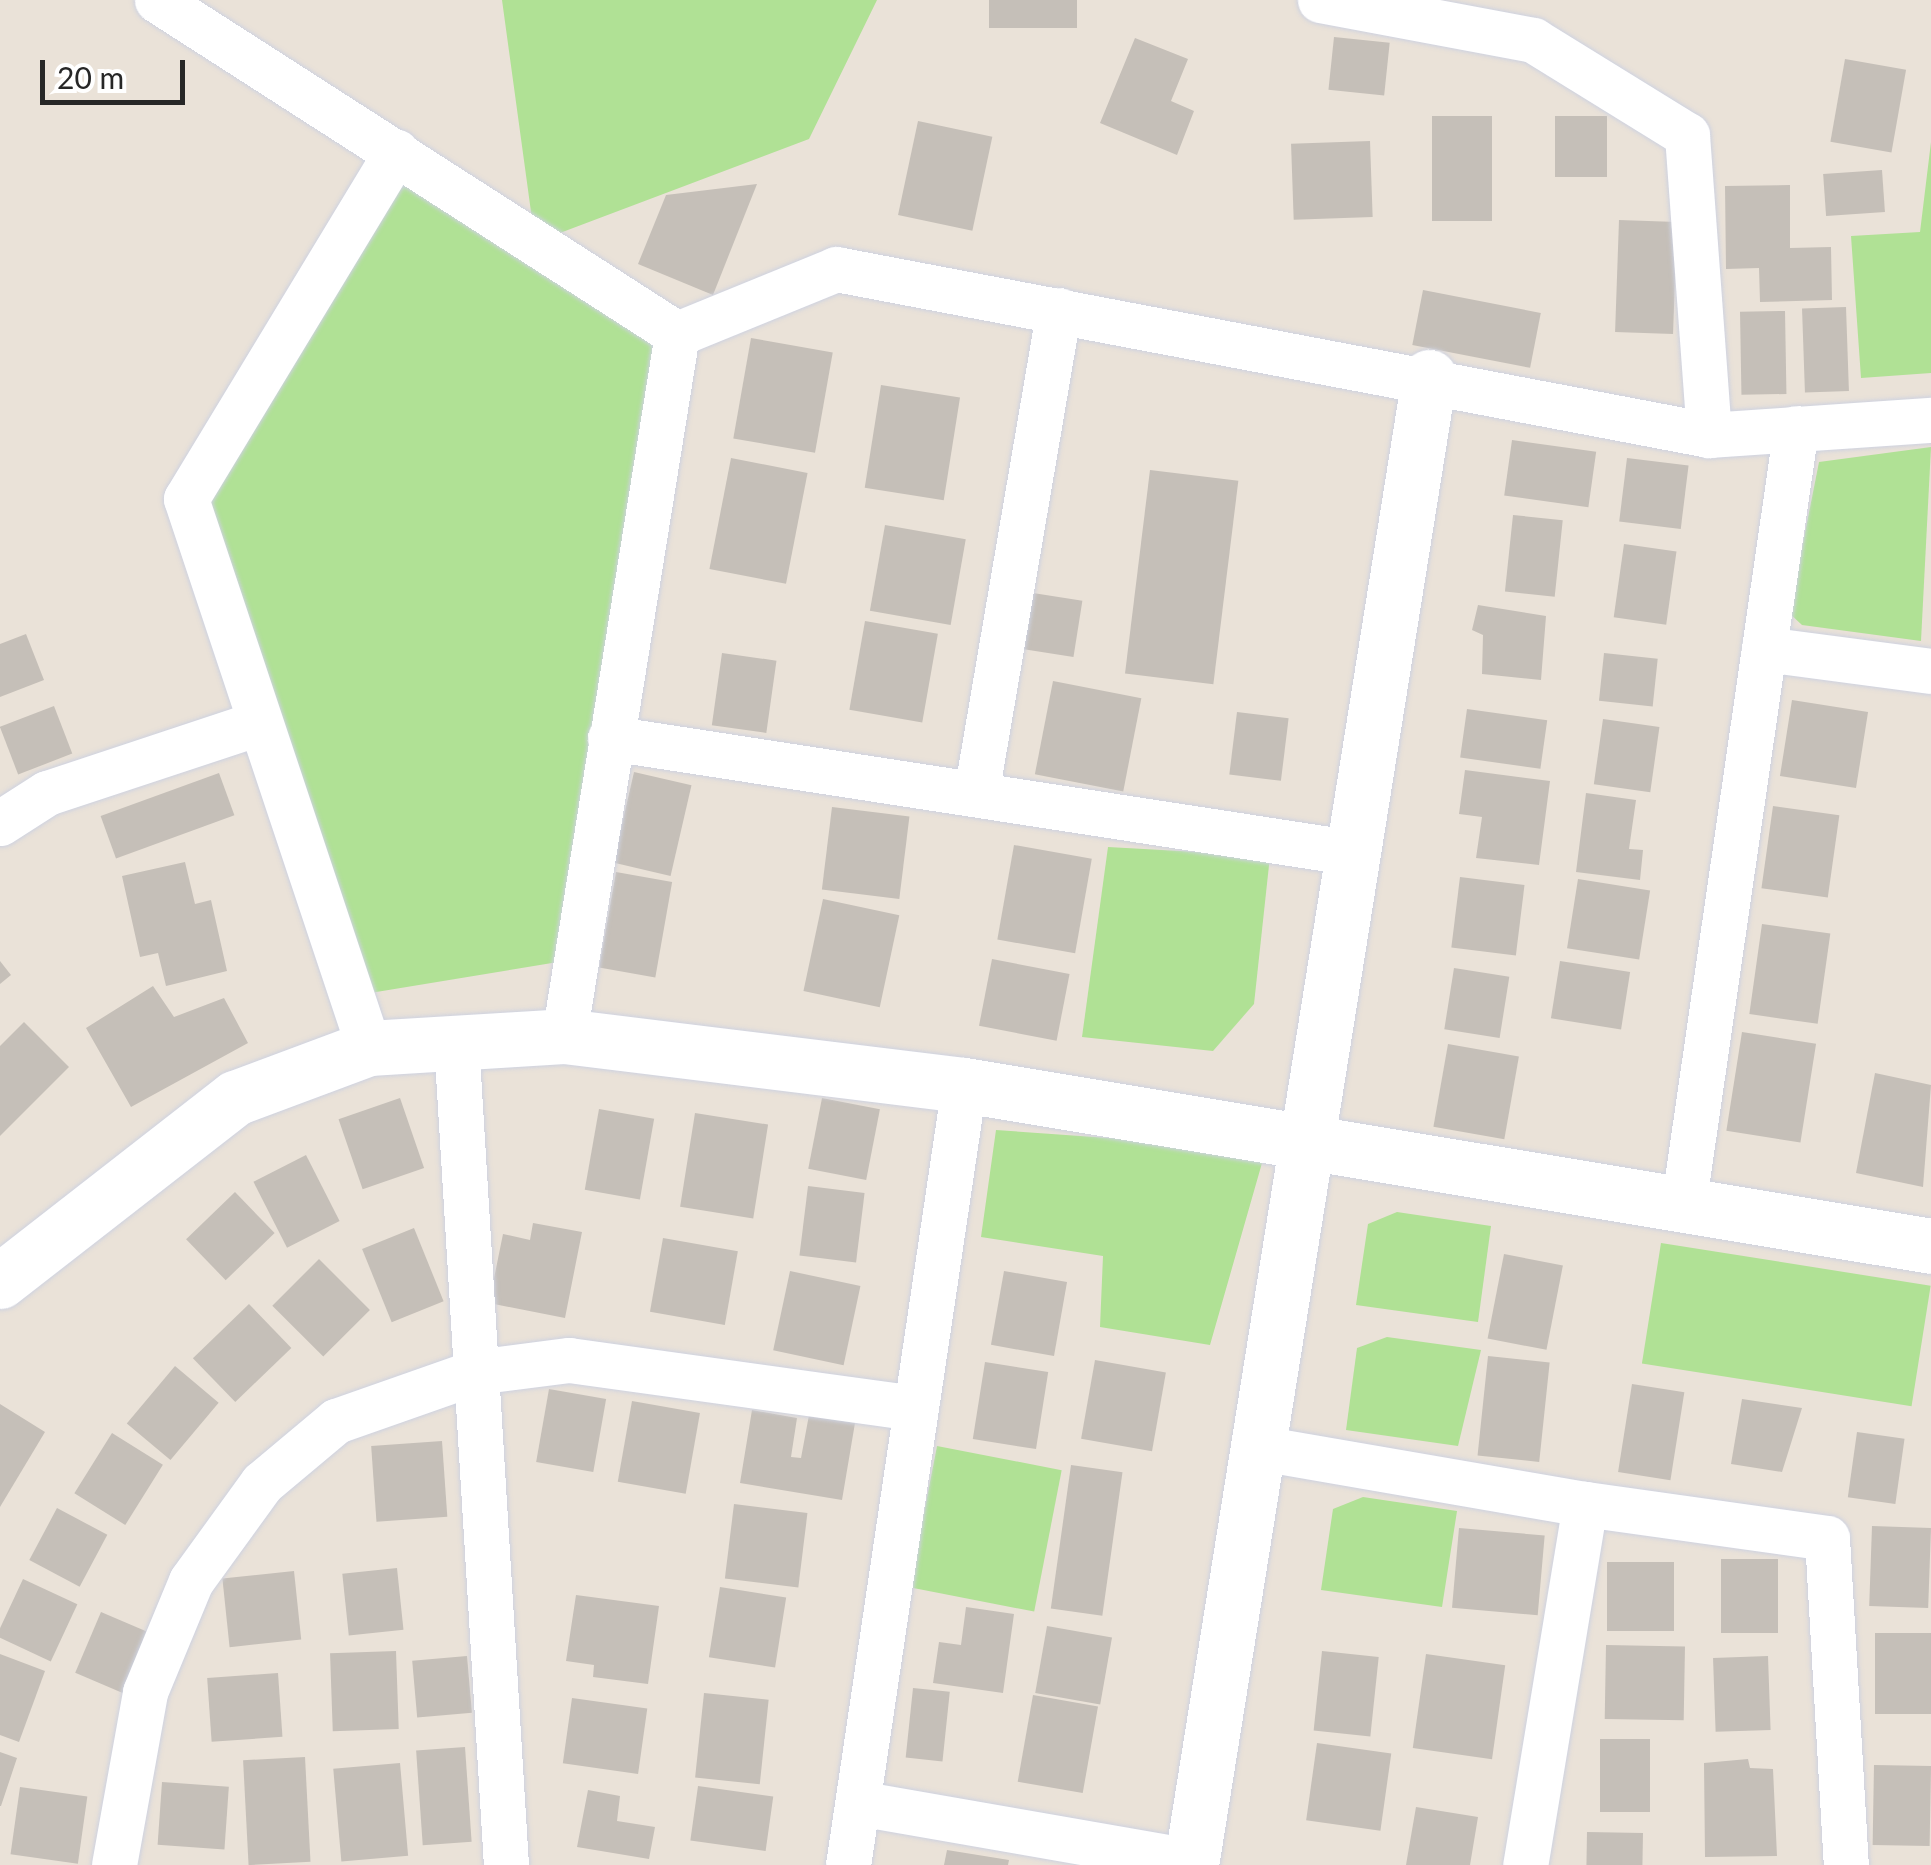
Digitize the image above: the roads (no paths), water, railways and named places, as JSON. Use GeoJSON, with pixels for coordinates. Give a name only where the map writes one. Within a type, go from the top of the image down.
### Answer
{"type":"FeatureCollection","features":[{"type":"Feature","properties":{"kind":"street"},"geometry":{"type":"LineString","coordinates":[[157,0],[677,334]]}},
{"type":"Feature","properties":{"kind":"street"},"geometry":{"type":"LineString","coordinates":[[1320,0],[1533,40],[1687,135],[1709,434]]}},
{"type":"Feature","properties":{"kind":"street"},"geometry":{"type":"LineString","coordinates":[[368,1048],[186,499],[396,152]]}},
{"type":"Feature","properties":{"kind":"street"},"geometry":{"type":"LineString","coordinates":[[677,334],[836,269],[1429,377],[1709,434],[1931,420]]}},
{"type":"Feature","properties":{"kind":"street"},"geometry":{"type":"LineString","coordinates":[[976,794],[1059,310]]}},
{"type":"Feature","properties":{"kind":"street"},"geometry":{"type":"LineString","coordinates":[[564,1036],[677,334]]}},
{"type":"Feature","properties":{"kind":"street"},"geometry":{"type":"LineString","coordinates":[[858,1803],[1191,1863],[1429,377]]}},
{"type":"Feature","properties":{"kind":"street"},"geometry":{"type":"LineString","coordinates":[[1684,1207],[1796,428]]}},
{"type":"Feature","properties":{"kind":"street"},"geometry":{"type":"LineString","coordinates":[[1764,649],[1931,670]]}},
{"type":"Feature","properties":{"kind":"street"},"geometry":{"type":"LineString","coordinates":[[0,823],[46,793],[258,723]]}},
{"type":"Feature","properties":{"kind":"street"},"geometry":{"type":"LineString","coordinates":[[610,738],[1355,853]]}},
{"type":"Feature","properties":{"kind":"street"},"geometry":{"type":"LineString","coordinates":[[0,1281],[235,1098],[368,1048],[564,1036],[964,1084],[1306,1145],[1931,1246]]}},
{"type":"Feature","properties":{"kind":"street"},"geometry":{"type":"LineString","coordinates":[[456,1041],[506,1865]]}},
{"type":"Feature","properties":{"kind":"street"},"geometry":{"type":"LineString","coordinates":[[848,1865],[964,1084]]}},
{"type":"Feature","properties":{"kind":"street"},"geometry":{"type":"LineString","coordinates":[[114,1865],[145,1692],[191,1582],[262,1483],[336,1422],[476,1372],[569,1360],[916,1408]]}},
{"type":"Feature","properties":{"kind":"street"},"geometry":{"type":"LineString","coordinates":[[1260,1448],[1585,1504],[1827,1538],[1846,1865]]}},
{"type":"Feature","properties":{"kind":"street"},"geometry":{"type":"LineString","coordinates":[[1525,1865],[1585,1504]]}}]}
